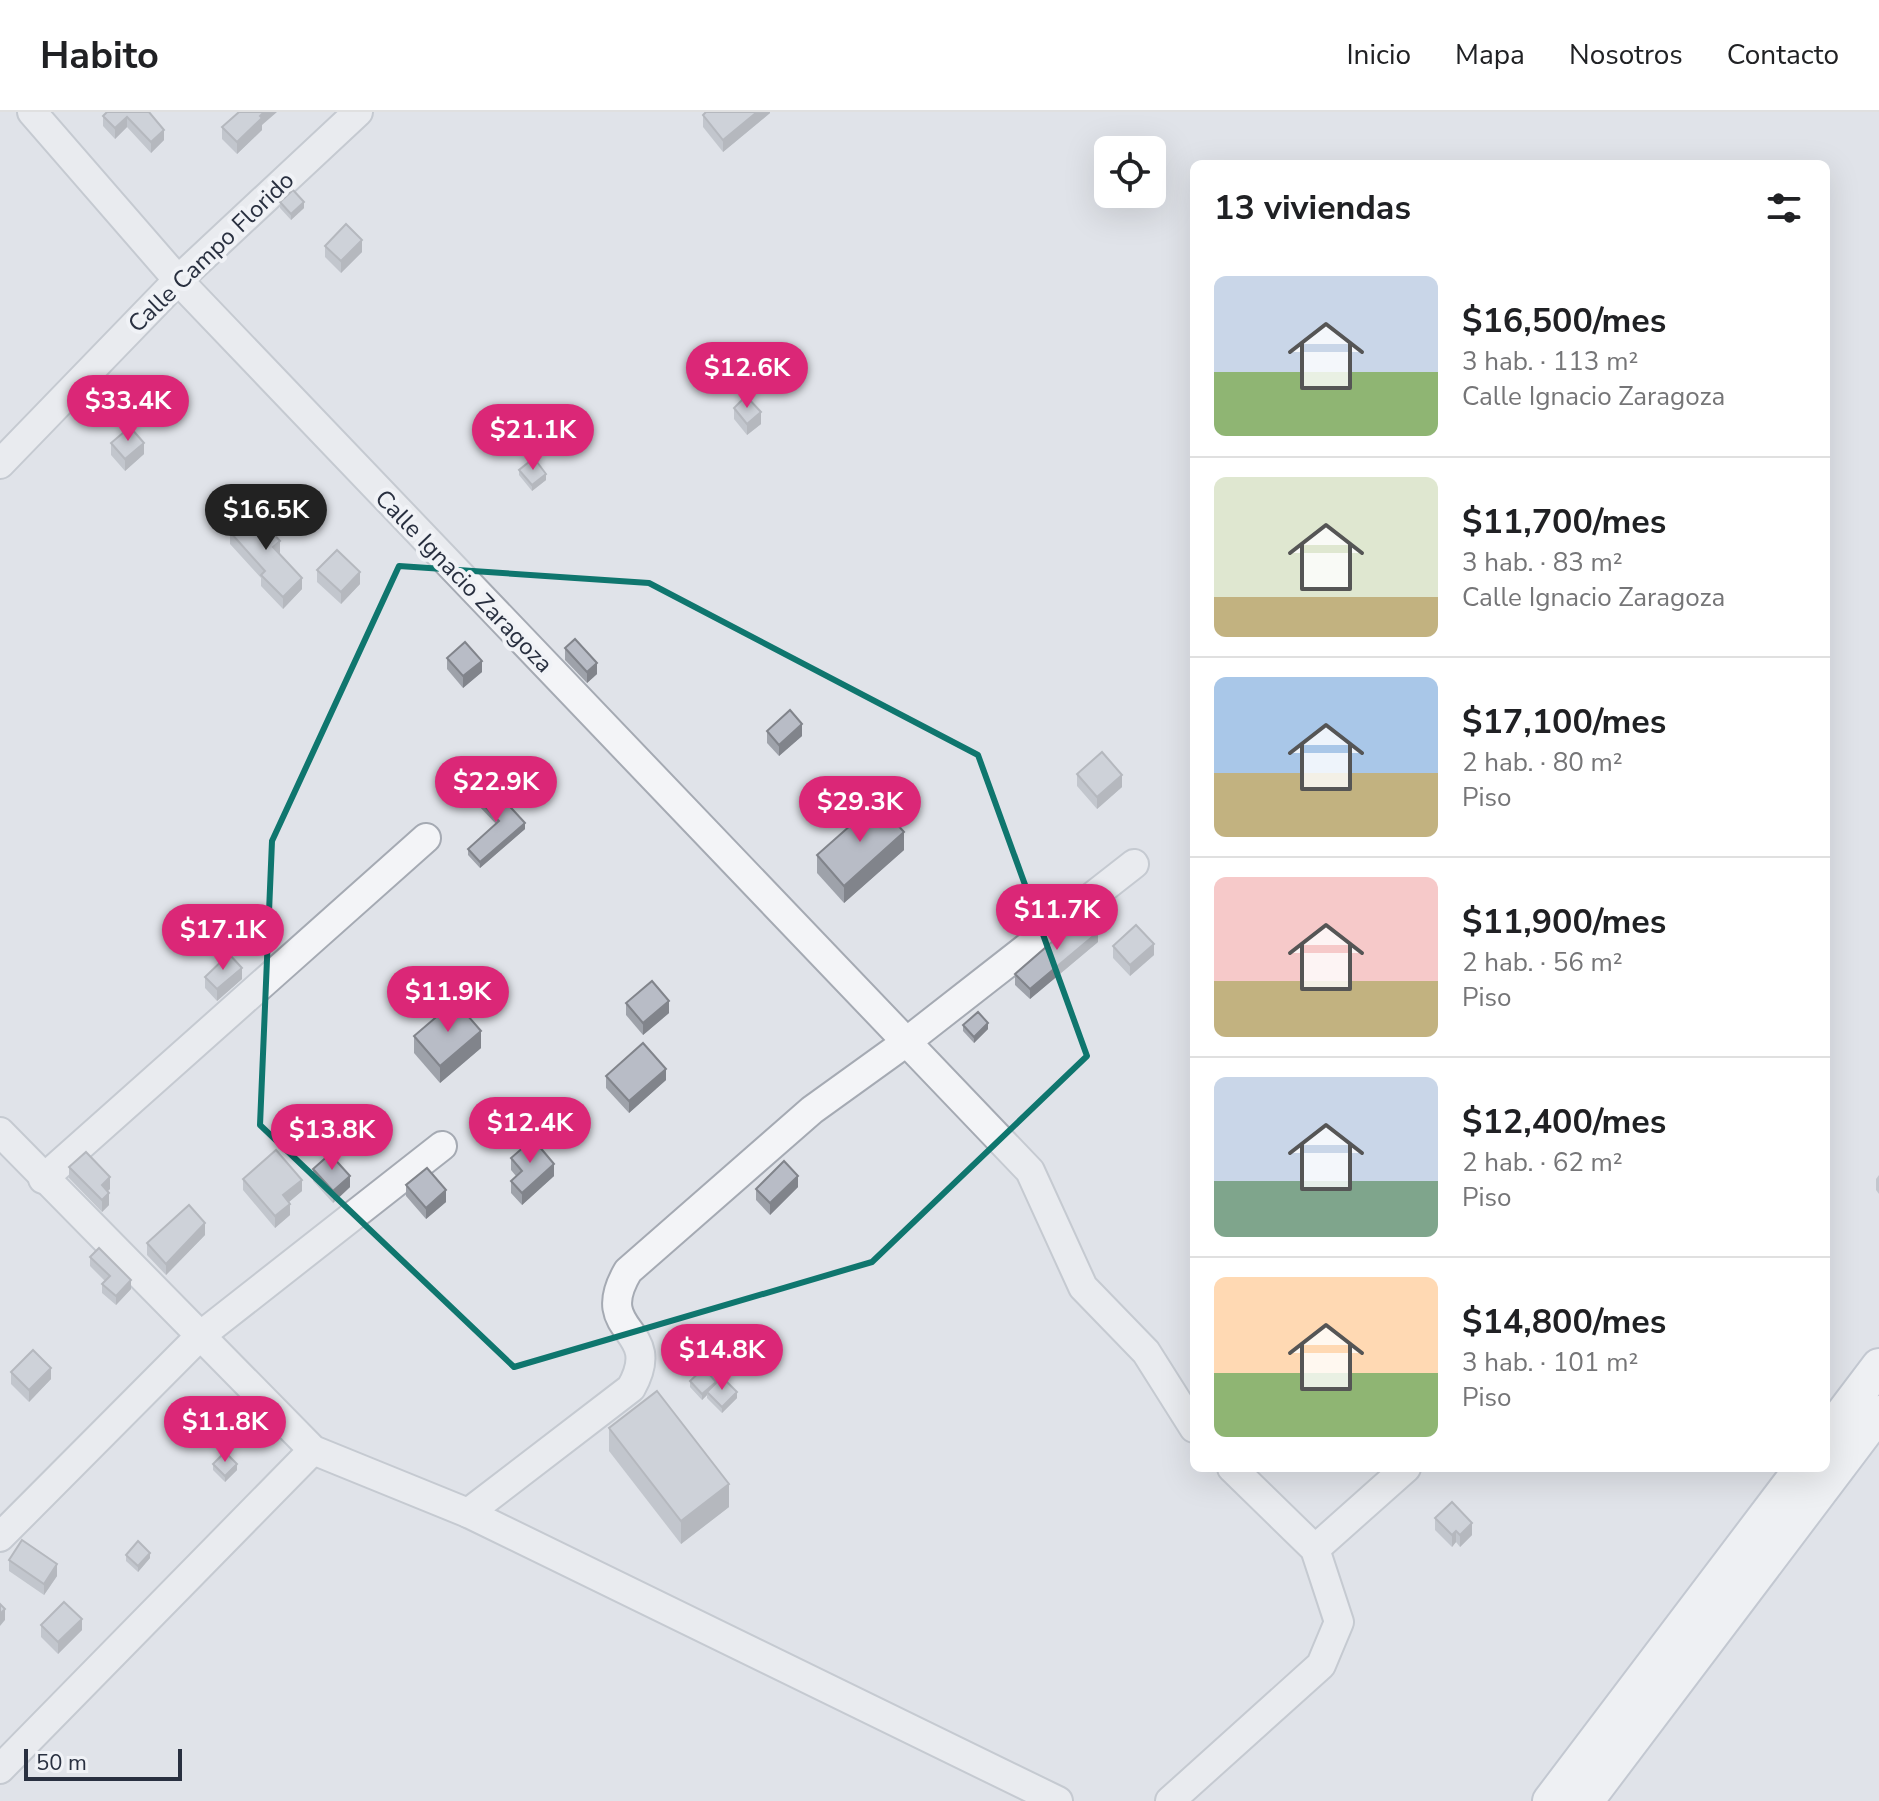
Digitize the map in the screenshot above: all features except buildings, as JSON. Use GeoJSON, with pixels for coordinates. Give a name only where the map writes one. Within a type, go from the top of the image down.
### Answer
{"type":"FeatureCollection","features":[{"type":"Feature","properties":{"kind":"main road"},"geometry":{"type":"LineString","coordinates":[[1830,1431],[1879,1366]]}},
{"type":"Feature","properties":{"kind":"main road"},"geometry":{"type":"LineString","coordinates":[[1586,1801],[1879,1413]]}},
{"type":"Feature","properties":{"kind":"main road"},"geometry":{"type":"LineString","coordinates":[[1550,1801],[1799,1472]]}},
{"type":"Feature","properties":{"kind":"street","name":"Calle Ignacio Zaragoza"},"geometry":{"type":"LineString","coordinates":[[32,112],[178,280],[1030,1171],[1083,1287],[1146,1352],[1190,1422]]}},
{"type":"Feature","properties":{"kind":"street","name":"Calle Campo Florido"},"geometry":{"type":"LineString","coordinates":[[0,464],[178,280],[358,112]]}},
{"type":"Feature","properties":{"kind":"street"},"geometry":{"type":"LineString","coordinates":[[43,1179],[426,838]]}},
{"type":"Feature","properties":{"kind":"street"},"geometry":{"type":"LineString","coordinates":[[468,1513],[631,1388],[641,1369],[641,1349],[617,1314],[616,1292],[628,1271],[812,1110],[905,1043],[1134,864]]}},
{"type":"Feature","properties":{"kind":"street"},"geometry":{"type":"LineString","coordinates":[[0,1132],[313,1450],[468,1513],[1058,1801]]}},
{"type":"Feature","properties":{"kind":"street"},"geometry":{"type":"LineString","coordinates":[[0,1537],[200,1336],[442,1146]]}},
{"type":"Feature","properties":{"kind":"street"},"geometry":{"type":"LineString","coordinates":[[0,1769],[313,1450]]}},
{"type":"Feature","properties":{"kind":"street"},"geometry":{"type":"LineString","coordinates":[[1170,1801],[1321,1665],[1339,1622],[1315,1549],[1236,1472]]}},
{"type":"Feature","properties":{"kind":"street"},"geometry":{"type":"LineString","coordinates":[[1315,1549],[1402,1472]]}},
{"type":"Feature","properties":{"kind":"highlighted area"},"geometry":{"type":"Polygon","coordinates":[[[399,566],[649,583],[978,755],[1087,1056],[872,1262],[514,1367],[260,1125],[272,841],[399,566]]]}}]}
